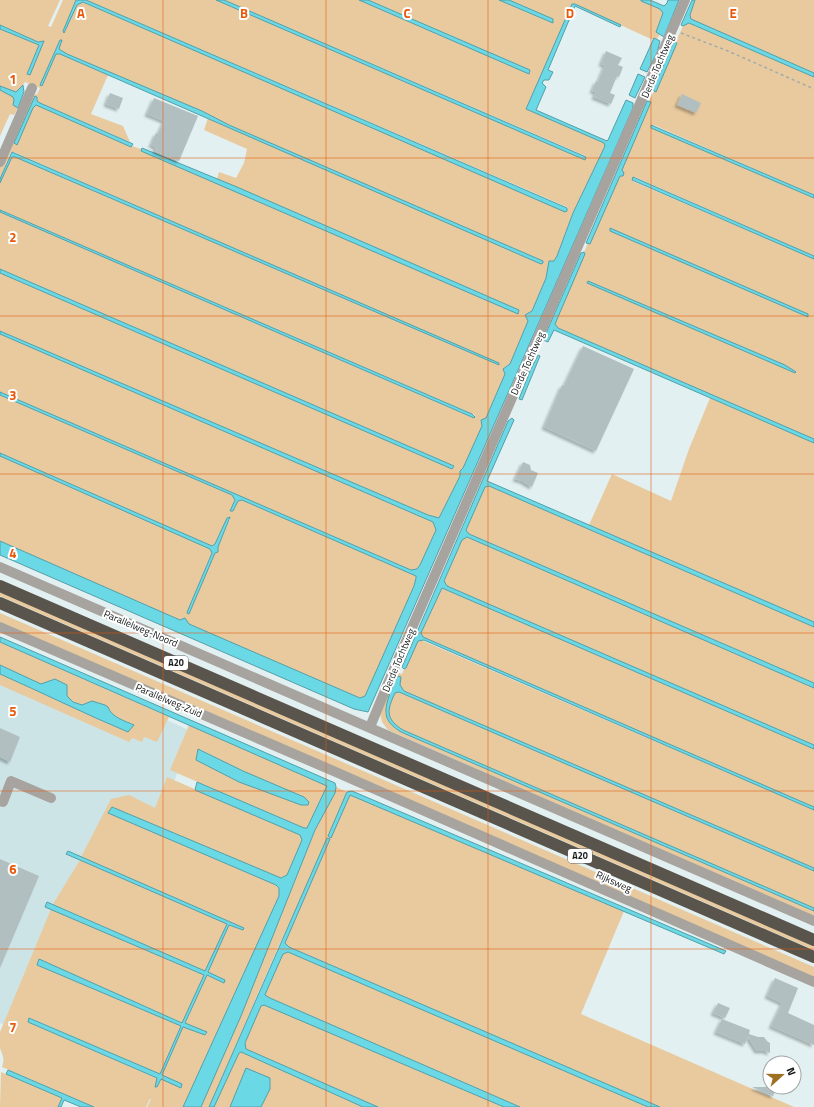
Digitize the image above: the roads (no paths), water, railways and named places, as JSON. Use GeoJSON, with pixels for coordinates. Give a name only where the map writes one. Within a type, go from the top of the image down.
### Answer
{"type":"FeatureCollection","features":[{"type":"Feature","properties":{"kind":"highway","name":"A20"},"geometry":{"type":"LineString","coordinates":[[0,586],[814,940]]}},
{"type":"Feature","properties":{"kind":"highway","name":"Rijksweg"},"geometry":{"type":"LineString","coordinates":[[0,603],[814,957]]}},
{"type":"Feature","properties":{"kind":"street","name":"Derde Tochtweg"},"geometry":{"type":"LineString","coordinates":[[370,727],[403,647],[685,0]]}},
{"type":"Feature","properties":{"kind":"street"},"geometry":{"type":"LineString","coordinates":[[0,162],[32,88]]}},
{"type":"Feature","properties":{"kind":"street","name":"Parallelweg-Noord"},"geometry":{"type":"LineString","coordinates":[[0,567],[370,727]]}},
{"type":"Feature","properties":{"kind":"street","name":"Parallelweg-Zuid"},"geometry":{"type":"LineString","coordinates":[[0,627],[338,773]]}},
{"type":"Feature","properties":{"kind":"street"},"geometry":{"type":"LineString","coordinates":[[370,727],[814,921]]}},
{"type":"Feature","properties":{"kind":"street","name":"Rijksweg"},"geometry":{"type":"LineString","coordinates":[[338,773],[814,982]]}},
{"type":"Feature","properties":{"kind":"street"},"geometry":{"type":"LineString","coordinates":[[1,804],[11,781],[51,798]]}},
{"type":"Feature","properties":{"kind":"water"},"geometry":{"type":"Polygon","coordinates":[[[76,0],[86,0],[567,208],[567,211],[565,212],[83,2],[77,5],[64,33],[63,31],[76,0]]]}},
{"type":"Feature","properties":{"kind":"water"},"geometry":{"type":"Polygon","coordinates":[[[216,0],[224,0],[586,157],[585,160],[216,0]]]}},
{"type":"Feature","properties":{"kind":"water"},"geometry":{"type":"Polygon","coordinates":[[[359,0],[368,0],[530,70],[529,74],[359,0]]]}},
{"type":"Feature","properties":{"kind":"water"},"geometry":{"type":"Polygon","coordinates":[[[499,0],[509,0],[553,19],[553,23],[499,0]]]}},
{"type":"Feature","properties":{"kind":"water"},"geometry":{"type":"Polygon","coordinates":[[[641,0],[650,0],[664,6],[668,0],[679,0],[664,37],[656,32],[663,13],[660,9],[641,0]]]}},
{"type":"Feature","properties":{"kind":"water"},"geometry":{"type":"Polygon","coordinates":[[[692,0],[695,0],[690,15],[691,19],[814,73],[814,77],[689,23],[683,26],[681,25],[692,0]]]}},
{"type":"Feature","properties":{"kind":"water"},"geometry":{"type":"Polygon","coordinates":[[[572,4],[621,25],[620,27],[575,6],[548,70],[553,72],[549,80],[544,80],[542,83],[546,87],[536,110],[607,141],[626,100],[633,103],[633,108],[368,712],[354,709],[0,555],[0,541],[180,620],[185,618],[189,624],[360,698],[365,696],[414,586],[416,576],[242,500],[238,501],[233,511],[230,511],[235,500],[232,495],[0,395],[0,392],[411,570],[417,569],[420,565],[436,530],[433,522],[0,334],[0,331],[428,515],[439,518],[460,476],[460,471],[463,468],[482,426],[481,420],[486,418],[505,374],[503,369],[510,364],[528,321],[525,315],[532,311],[546,278],[549,261],[554,261],[557,256],[573,213],[605,146],[604,143],[526,109],[572,4]]]}},
{"type":"Feature","properties":{"kind":"water"},"geometry":{"type":"Polygon","coordinates":[[[0,25],[38,42],[44,41],[30,75],[27,74],[39,45],[0,29],[0,25]]]}},
{"type":"Feature","properties":{"kind":"water"},"geometry":{"type":"Polygon","coordinates":[[[654,38],[660,41],[657,53],[647,72],[640,69],[654,38]]]}},
{"type":"Feature","properties":{"kind":"water"},"geometry":{"type":"Polygon","coordinates":[[[60,40],[62,40],[59,49],[67,54],[202,111],[229,125],[543,261],[543,263],[541,264],[60,54],[56,54],[42,86],[40,85],[60,40]]]}},
{"type":"Feature","properties":{"kind":"water"},"geometry":{"type":"Polygon","coordinates":[[[674,41],[677,43],[656,92],[653,89],[674,41]]]}},
{"type":"Feature","properties":{"kind":"water"},"geometry":{"type":"Polygon","coordinates":[[[638,74],[645,77],[635,98],[629,95],[638,74]]]}},
{"type":"Feature","properties":{"kind":"water"},"geometry":{"type":"Polygon","coordinates":[[[23,85],[24,92],[18,108],[13,105],[13,97],[0,90],[0,86],[16,92],[23,85]]]}},
{"type":"Feature","properties":{"kind":"water"},"geometry":{"type":"Polygon","coordinates":[[[35,96],[37,97],[37,101],[40,103],[133,144],[131,147],[36,105],[33,108],[17,145],[14,143],[35,96]]]}},
{"type":"Feature","properties":{"kind":"water"},"geometry":{"type":"Polygon","coordinates":[[[647,101],[651,102],[622,170],[624,173],[623,176],[620,176],[590,244],[586,243],[647,101]]]}},
{"type":"Feature","properties":{"kind":"water"},"geometry":{"type":"Polygon","coordinates":[[[651,125],[814,195],[814,198],[651,128],[651,125]]]}},
{"type":"Feature","properties":{"kind":"water"},"geometry":{"type":"Polygon","coordinates":[[[142,148],[237,187],[519,310],[518,314],[141,151],[142,148]]]}},
{"type":"Feature","properties":{"kind":"water"},"geometry":{"type":"Polygon","coordinates":[[[12,152],[499,363],[499,365],[15,157],[12,157],[0,183],[0,179],[12,152]]]}},
{"type":"Feature","properties":{"kind":"water"},"geometry":{"type":"Polygon","coordinates":[[[633,177],[814,256],[814,259],[632,180],[633,177]]]}},
{"type":"Feature","properties":{"kind":"water"},"geometry":{"type":"Polygon","coordinates":[[[0,210],[472,414],[475,417],[474,418],[0,212],[0,210]]]}},
{"type":"Feature","properties":{"kind":"water"},"geometry":{"type":"Polygon","coordinates":[[[610,228],[808,314],[808,317],[610,231],[610,228]]]}},
{"type":"Feature","properties":{"kind":"water"},"geometry":{"type":"Polygon","coordinates":[[[584,252],[585,254],[555,324],[558,328],[814,439],[814,443],[554,330],[548,342],[543,340],[581,253],[584,252]]]}},
{"type":"Feature","properties":{"kind":"water"},"geometry":{"type":"Polygon","coordinates":[[[0,269],[454,466],[452,469],[0,273],[0,269]]]}},
{"type":"Feature","properties":{"kind":"water"},"geometry":{"type":"Polygon","coordinates":[[[588,281],[785,365],[796,372],[795,373],[587,283],[588,281]]]}},
{"type":"Feature","properties":{"kind":"water"},"geometry":{"type":"Polygon","coordinates":[[[538,355],[540,356],[522,400],[519,399],[530,371],[538,355]]]}},
{"type":"Feature","properties":{"kind":"water"},"geometry":{"type":"Polygon","coordinates":[[[512,418],[514,420],[487,481],[814,622],[814,627],[489,486],[485,487],[466,530],[469,534],[814,683],[814,688],[467,537],[462,540],[444,581],[447,586],[814,745],[814,749],[442,588],[421,633],[423,637],[814,807],[814,810],[424,640],[418,641],[406,668],[404,669],[402,667],[508,421],[512,418]]]}},
{"type":"Feature","properties":{"kind":"water"},"geometry":{"type":"Polygon","coordinates":[[[0,453],[212,546],[215,544],[227,518],[230,517],[218,547],[218,552],[215,553],[189,614],[187,613],[188,610],[212,553],[210,549],[0,456],[0,453]]]}},
{"type":"Feature","properties":{"kind":"water"},"geometry":{"type":"Polygon","coordinates":[[[0,637],[335,783],[335,793],[315,830],[241,1016],[201,1107],[183,1107],[279,896],[279,888],[276,885],[108,813],[112,807],[281,878],[287,875],[302,840],[300,835],[195,790],[197,782],[304,828],[307,828],[327,786],[0,642],[0,637]]]}},
{"type":"Feature","properties":{"kind":"water"},"geometry":{"type":"Polygon","coordinates":[[[0,665],[41,684],[55,679],[67,685],[67,696],[73,702],[82,705],[92,701],[105,705],[115,716],[134,725],[128,732],[96,718],[0,674],[0,665]]]}},
{"type":"Feature","properties":{"kind":"water"},"geometry":{"type":"Polygon","coordinates":[[[398,676],[401,677],[400,685],[404,691],[814,868],[814,871],[399,692],[395,693],[390,704],[389,714],[393,722],[403,730],[814,908],[814,911],[401,732],[392,725],[386,713],[387,702],[393,683],[398,676]]]}},
{"type":"Feature","properties":{"kind":"water"},"geometry":{"type":"Polygon","coordinates":[[[198,749],[243,771],[304,797],[309,802],[308,805],[301,805],[239,782],[196,760],[198,749]]]}},
{"type":"Feature","properties":{"kind":"water"},"geometry":{"type":"Polygon","coordinates":[[[352,791],[726,951],[724,954],[350,795],[331,838],[328,836],[346,794],[347,792],[352,791]]]}},
{"type":"Feature","properties":{"kind":"water"},"geometry":{"type":"Polygon","coordinates":[[[327,838],[330,839],[285,943],[289,947],[660,1107],[648,1107],[288,952],[283,954],[265,995],[520,1107],[504,1107],[264,1005],[261,1006],[245,1043],[246,1049],[378,1107],[363,1107],[241,1052],[239,1053],[214,1107],[209,1107],[327,838]]]}},
{"type":"Feature","properties":{"kind":"water"},"geometry":{"type":"Polygon","coordinates":[[[68,851],[244,928],[243,930],[229,925],[208,972],[225,980],[224,983],[207,975],[185,1023],[207,1032],[205,1035],[183,1027],[162,1075],[182,1084],[181,1088],[161,1079],[157,1087],[155,1087],[157,1078],[28,1022],[29,1018],[160,1074],[181,1026],[37,965],[39,959],[182,1023],[204,975],[45,907],[47,902],[205,971],[227,924],[66,854],[68,851]]]}},
{"type":"Feature","properties":{"kind":"water"},"geometry":{"type":"Polygon","coordinates":[[[246,1068],[270,1078],[270,1089],[261,1107],[230,1107],[246,1068]]]}},
{"type":"Feature","properties":{"kind":"water"},"geometry":{"type":"Polygon","coordinates":[[[8,1070],[94,1107],[81,1107],[64,1100],[61,1107],[58,1107],[62,1098],[6,1074],[8,1070]]]}}]}
